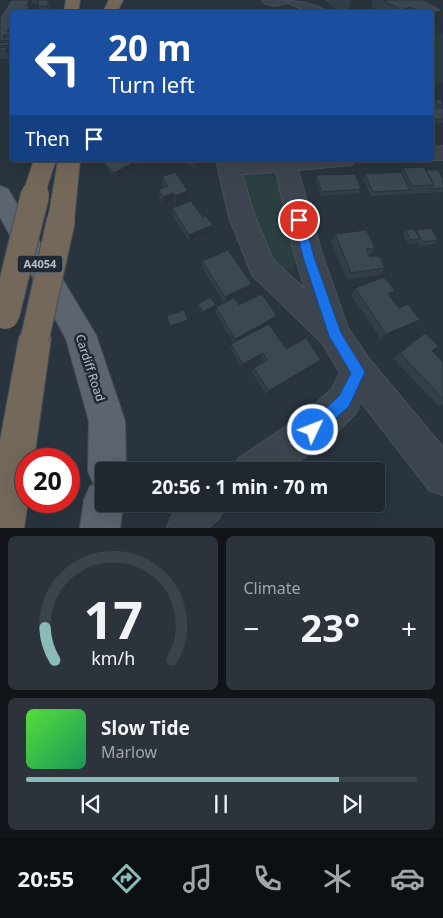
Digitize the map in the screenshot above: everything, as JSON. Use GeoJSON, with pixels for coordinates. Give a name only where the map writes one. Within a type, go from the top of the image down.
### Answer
{"type":"FeatureCollection","features":[{"type":"Feature","properties":{"kind":"highway"},"geometry":{"type":"LineString","coordinates":[[2,324],[44,162]]}},
{"type":"Feature","properties":{"kind":"highway"},"geometry":{"type":"LineString","coordinates":[[4,528],[36,338],[61,220],[69,162]]}},
{"type":"Feature","properties":{"kind":"main road","name":"Cardiff Road"},"geometry":{"type":"LineString","coordinates":[[0,195],[80,334],[107,421],[108,462]]}},
{"type":"Feature","properties":{"kind":"main road"},"geometry":{"type":"LineString","coordinates":[[100,528],[102,512]]}},
{"type":"Feature","properties":{"kind":"street"},"geometry":{"type":"LineString","coordinates":[[282,0],[292,10]]}},
{"type":"Feature","properties":{"kind":"street"},"geometry":{"type":"LineString","coordinates":[[282,0],[307,4],[316,10]]}},
{"type":"Feature","properties":{"kind":"street"},"geometry":{"type":"LineString","coordinates":[[314,162],[229,164],[242,217],[262,267],[335,336],[358,372],[443,476]]}},
{"type":"Feature","properties":{"kind":"street"},"geometry":{"type":"LineString","coordinates":[[285,164],[309,257],[335,336]]}},
{"type":"Feature","properties":{"kind":"street"},"geometry":{"type":"LineString","coordinates":[[265,462],[313,430],[344,401],[358,372]]}},
{"type":"Feature","properties":{"kind":"street"},"geometry":{"type":"LineString","coordinates":[[187,528],[195,512]]}},
{"type":"Feature","properties":{"kind":"green space"},"geometry":{"type":"Polygon","coordinates":[[[443,33],[443,82],[434,84],[434,34],[443,33]]]}},
{"type":"Feature","properties":{"kind":"green space"},"geometry":{"type":"Polygon","coordinates":[[[246,170],[269,172],[277,181],[295,262],[293,269],[283,269],[275,262],[247,214],[239,176],[246,170]]]}},
{"type":"Feature","properties":{"kind":"building"},"geometry":{"type":"Polygon","coordinates":[[[11,0],[30,0],[26,6],[30,6],[28,9],[10,10],[10,26],[7,32],[10,31],[10,35],[4,35],[3,38],[10,37],[10,40],[1,41],[1,43],[10,42],[8,45],[0,46],[0,18],[11,0]]]}},
{"type":"Feature","properties":{"kind":"building"},"geometry":{"type":"Polygon","coordinates":[[[38,0],[48,0],[48,6],[38,6],[38,0]]]}},
{"type":"Feature","properties":{"kind":"building"},"geometry":{"type":"Polygon","coordinates":[[[423,0],[443,10],[434,13],[434,10],[416,10],[410,7],[402,10],[384,1],[423,0]]]}},
{"type":"Feature","properties":{"kind":"building"},"geometry":{"type":"Polygon","coordinates":[[[7,47],[6,50],[0,51],[0,48],[7,47]]]}},
{"type":"Feature","properties":{"kind":"building"},"geometry":{"type":"Polygon","coordinates":[[[435,100],[441,100],[443,104],[438,105],[435,100]]]}},
{"type":"Feature","properties":{"kind":"building"},"geometry":{"type":"Polygon","coordinates":[[[434,108],[443,109],[443,119],[434,119],[434,108]]]}},
{"type":"Feature","properties":{"kind":"building"},"geometry":{"type":"Polygon","coordinates":[[[106,162],[134,162],[114,173],[104,163],[106,162]]]}},
{"type":"Feature","properties":{"kind":"building"},"geometry":{"type":"Polygon","coordinates":[[[424,167],[434,185],[412,186],[403,168],[424,167]]]}},
{"type":"Feature","properties":{"kind":"building"},"geometry":{"type":"Polygon","coordinates":[[[426,170],[438,170],[443,178],[443,188],[431,189],[434,185],[426,170]]]}},
{"type":"Feature","properties":{"kind":"building"},"geometry":{"type":"Polygon","coordinates":[[[175,172],[188,191],[175,196],[173,193],[163,197],[158,190],[168,186],[162,177],[175,172]]]}},
{"type":"Feature","properties":{"kind":"building"},"geometry":{"type":"Polygon","coordinates":[[[401,172],[410,190],[373,192],[365,174],[401,172]]]}},
{"type":"Feature","properties":{"kind":"building"},"geometry":{"type":"Polygon","coordinates":[[[355,174],[361,189],[322,192],[316,175],[355,174]]]}},
{"type":"Feature","properties":{"kind":"building"},"geometry":{"type":"Polygon","coordinates":[[[191,201],[203,217],[206,216],[213,225],[189,235],[172,208],[191,201]]]}},
{"type":"Feature","properties":{"kind":"building"},"geometry":{"type":"Polygon","coordinates":[[[431,228],[438,240],[423,242],[416,230],[431,228]]]}},
{"type":"Feature","properties":{"kind":"building"},"geometry":{"type":"Polygon","coordinates":[[[414,229],[420,239],[411,240],[406,230],[414,229]]]}},
{"type":"Feature","properties":{"kind":"building"},"geometry":{"type":"Polygon","coordinates":[[[366,230],[375,248],[366,249],[370,257],[379,256],[385,268],[351,273],[335,234],[366,230]]]}},
{"type":"Feature","properties":{"kind":"building"},"geometry":{"type":"Polygon","coordinates":[[[228,250],[252,284],[225,297],[202,261],[228,250]]]}},
{"type":"Feature","properties":{"kind":"building"},"geometry":{"type":"Polygon","coordinates":[[[384,277],[395,291],[388,294],[399,308],[408,304],[420,320],[386,334],[355,288],[384,277]]]}},
{"type":"Feature","properties":{"kind":"building"},"geometry":{"type":"Polygon","coordinates":[[[262,294],[277,316],[235,339],[216,307],[234,298],[239,305],[262,294]]]}},
{"type":"Feature","properties":{"kind":"building"},"geometry":{"type":"Polygon","coordinates":[[[210,297],[216,305],[203,312],[198,304],[210,297]]]}},
{"type":"Feature","properties":{"kind":"building"},"geometry":{"type":"Polygon","coordinates":[[[184,310],[188,320],[170,326],[167,316],[184,310]]]}},
{"type":"Feature","properties":{"kind":"building"},"geometry":{"type":"Polygon","coordinates":[[[269,324],[286,349],[306,338],[321,360],[268,391],[254,368],[267,360],[263,353],[243,364],[231,344],[269,324]]]}},
{"type":"Feature","properties":{"kind":"building"},"geometry":{"type":"Polygon","coordinates":[[[425,333],[438,346],[432,351],[443,362],[443,399],[400,353],[425,333]]]}},
{"type":"Feature","properties":{"kind":"route"},"geometry":{"type":"LineString","coordinates":[[299,220],[335,336],[358,372],[344,401],[313,430]]}}]}
